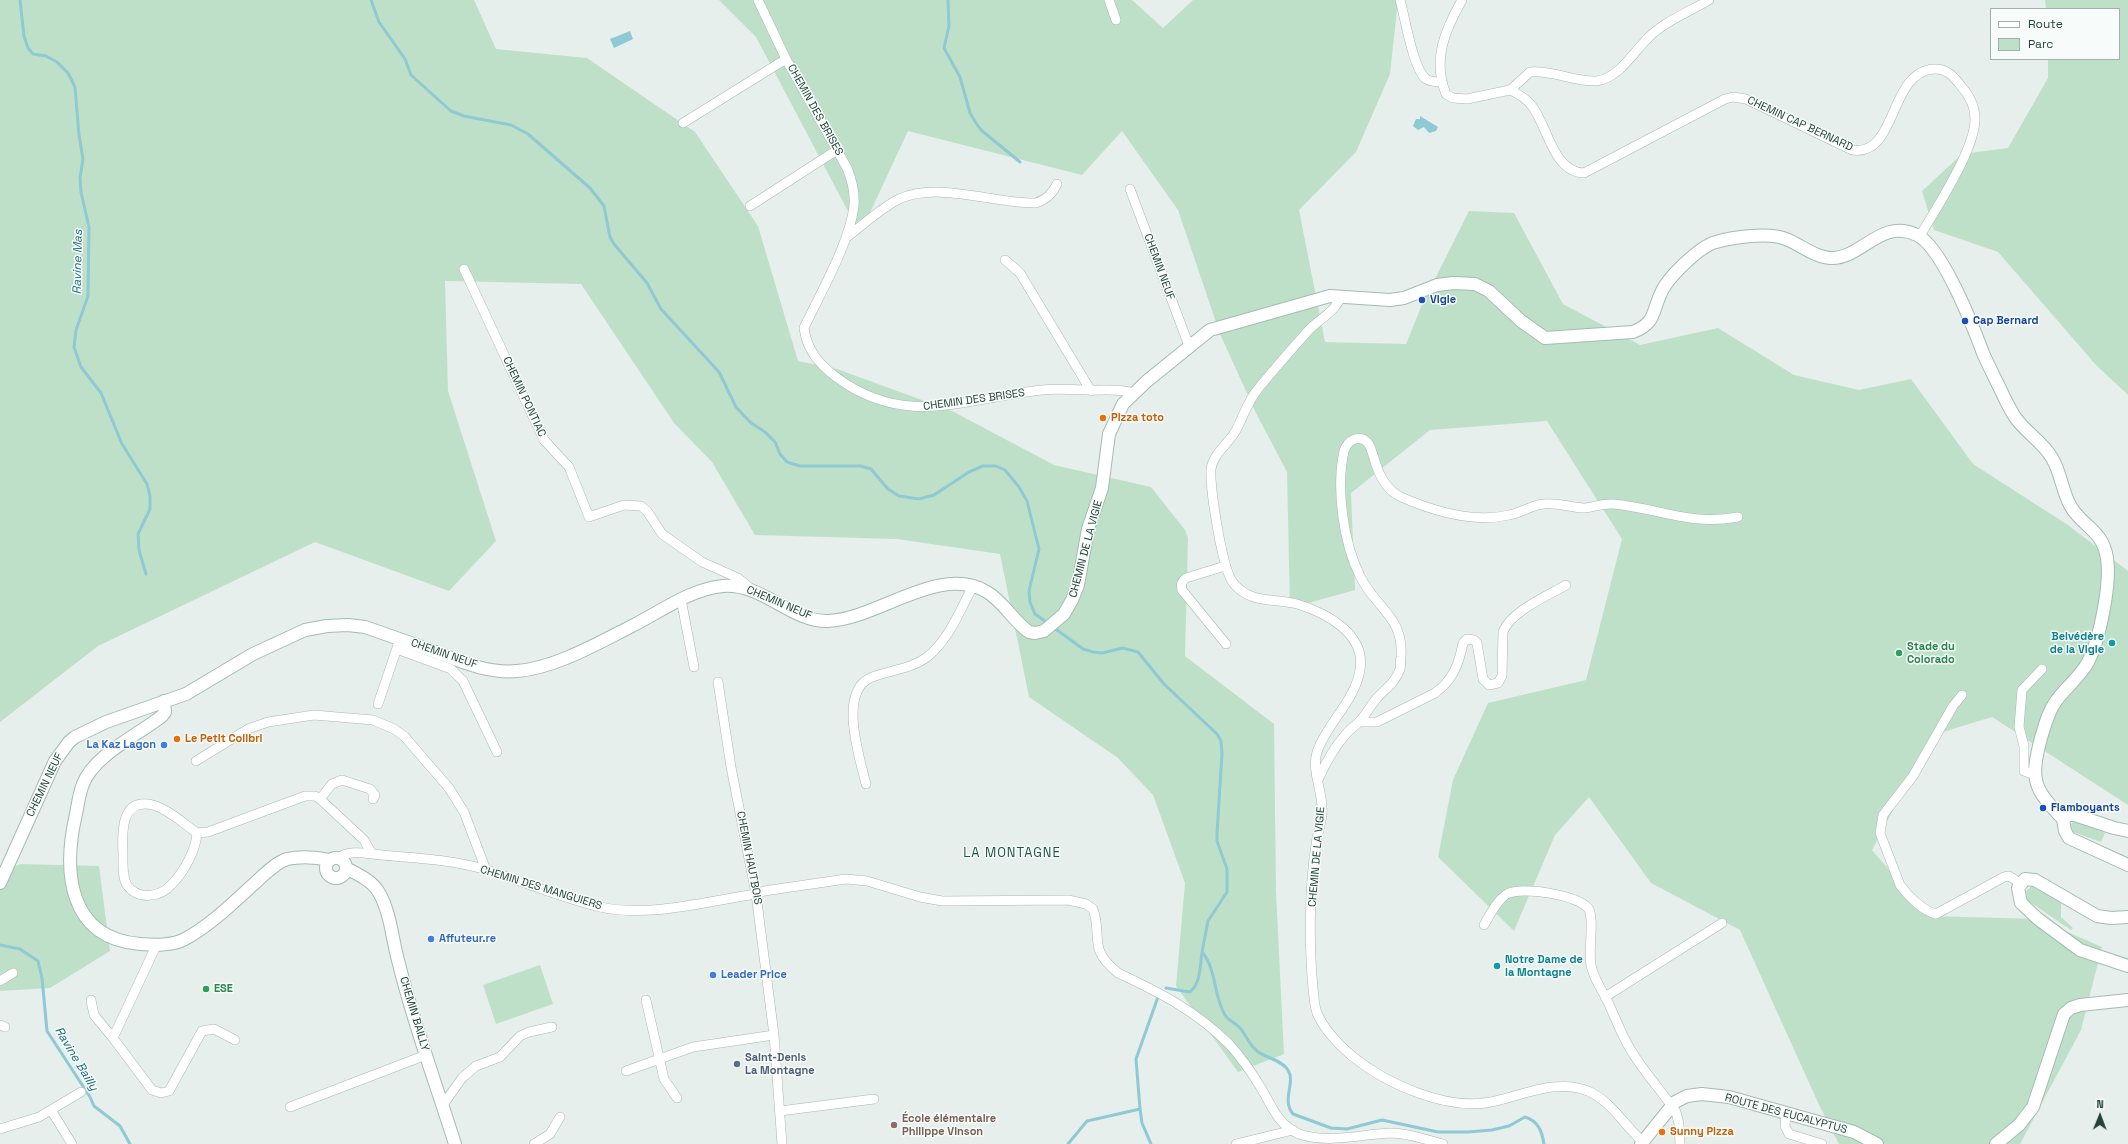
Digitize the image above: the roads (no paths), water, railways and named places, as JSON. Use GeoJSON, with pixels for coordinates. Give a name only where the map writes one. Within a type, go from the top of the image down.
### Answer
{"type":"FeatureCollection","features":[{"type":"Feature","properties":{"kind":"street","name":"CHEMIN DES BRISES"},"geometry":{"type":"LineString","coordinates":[[758,0],[786,59],[837,150],[850,177],[854,195],[854,207],[847,237],[804,328],[812,354],[822,367],[847,385],[875,400],[917,408],[946,406],[1044,390],[1119,390],[1133,393]]}},
{"type":"Feature","properties":{"kind":"street"},"geometry":{"type":"LineString","coordinates":[[1109,0],[1116,20]]}},
{"type":"Feature","properties":{"kind":"street"},"geometry":{"type":"LineString","coordinates":[[1400,0],[1416,62],[1420,70],[1426,78],[1434,82],[1441,82]]}},
{"type":"Feature","properties":{"kind":"street"},"geometry":{"type":"LineString","coordinates":[[1462,0],[1444,37],[1439,53],[1441,82],[1446,94],[1453,98],[1467,99],[1510,90],[1530,72],[1555,73],[1592,80],[1611,76],[1653,33],[1709,0]]}},
{"type":"Feature","properties":{"kind":"street"},"geometry":{"type":"LineString","coordinates":[[683,123],[786,59]]}},
{"type":"Feature","properties":{"kind":"street","name":"CHEMIN CAP BERNARD"},"geometry":{"type":"LineString","coordinates":[[1510,90],[1520,94],[1533,107],[1562,163],[1572,172],[1584,173],[1725,99],[1733,97],[1746,99],[1852,150],[1864,150],[1874,144],[1888,126],[1902,92],[1916,76],[1934,69],[1946,71],[1952,76],[1970,99],[1975,112],[1974,128],[1957,170],[1920,236]]}},
{"type":"Feature","properties":{"kind":"street"},"geometry":{"type":"LineString","coordinates":[[750,206],[837,150]]}},
{"type":"Feature","properties":{"kind":"street"},"geometry":{"type":"LineString","coordinates":[[847,237],[897,200],[912,195],[939,192],[1036,203],[1049,197],[1054,192],[1057,184]]}},
{"type":"Feature","properties":{"kind":"street","name":"CHEMIN NEUF"},"geometry":{"type":"LineString","coordinates":[[1130,189],[1189,346]]}},
{"type":"Feature","properties":{"kind":"street","name":"CHEMIN DE LA VIGIE"},"geometry":{"type":"LineString","coordinates":[[973,586],[989,593],[1029,632],[1035,633],[1044,631],[1064,614],[1078,585],[1088,529],[1102,488],[1109,434],[1118,413],[1133,393],[1189,346],[1207,333],[1221,327],[1330,296],[1390,300],[1404,298],[1437,284],[1475,284],[1489,291],[1521,321],[1545,338],[1633,332],[1645,327],[1650,321],[1661,293],[1667,283],[1701,249],[1713,243],[1774,236],[1787,240],[1816,254],[1831,258],[1849,253],[1883,234],[1908,232],[1920,236]]}},
{"type":"Feature","properties":{"kind":"street"},"geometry":{"type":"LineString","coordinates":[[1920,236],[1929,244],[1964,306],[1984,355],[2015,418],[2051,456],[2058,470],[2072,509],[2098,534],[2104,545],[2107,556],[2104,602],[2096,644],[2088,662],[2054,703],[2048,717],[2035,762],[2034,775],[2040,793],[2064,819],[2065,831],[2069,838],[2128,865]]}},
{"type":"Feature","properties":{"kind":"street"},"geometry":{"type":"LineString","coordinates":[[1005,260],[1020,273],[1091,391]]}},
{"type":"Feature","properties":{"kind":"street","name":"CHEMIN PONTIAC"},"geometry":{"type":"LineString","coordinates":[[464,269],[544,440],[569,467],[589,517],[624,505],[641,506],[647,511],[662,534],[702,562],[738,578],[751,589]]}},
{"type":"Feature","properties":{"kind":"street","name":"CHEMIN DE LA VIGIE"},"geometry":{"type":"LineString","coordinates":[[1341,296],[1334,309],[1310,328],[1255,392],[1234,433],[1215,458],[1211,468],[1224,566],[1233,584],[1250,597],[1295,604],[1318,612],[1348,630],[1360,647],[1360,669],[1353,692],[1317,751],[1315,763],[1322,795],[1322,815],[1315,847],[1311,943],[1316,1009],[1324,1028],[1352,1056],[1405,1088],[1440,1100],[1470,1103],[1489,1103],[1538,1088],[1562,1087],[1585,1090],[1600,1097],[1642,1143]]}},
{"type":"Feature","properties":{"kind":"street"},"geometry":{"type":"LineString","coordinates":[[1318,780],[1327,758],[1346,734],[1359,722],[1377,698],[1392,683],[1400,669],[1401,650],[1399,632],[1360,576],[1348,541],[1341,504],[1340,469],[1346,445],[1351,440],[1357,438],[1364,439],[1370,444],[1377,470],[1391,490],[1400,496],[1446,512],[1478,518],[1495,518],[1512,515],[1544,504],[1585,508],[1612,504],[1690,520],[1718,521],[1738,517]]}},
{"type":"Feature","properties":{"kind":"street"},"geometry":{"type":"LineString","coordinates":[[1224,566],[1186,578],[1182,581],[1181,585],[1182,590],[1226,644]]}},
{"type":"Feature","properties":{"kind":"street","name":"CHEMIN NEUF"},"geometry":{"type":"LineString","coordinates":[[0,883],[56,761],[69,742],[88,730],[186,694],[253,654],[305,630],[327,626],[348,625],[365,627],[398,644],[487,670],[524,670],[563,658],[611,637],[681,599],[707,588],[724,586],[751,589],[809,617],[827,621],[846,618],[941,585],[954,584],[973,586]]}},
{"type":"Feature","properties":{"kind":"street"},"geometry":{"type":"LineString","coordinates":[[1359,722],[1377,722],[1435,693],[1452,677],[1463,643],[1467,639],[1474,640],[1477,643],[1483,679],[1489,685],[1498,683],[1502,676],[1503,632],[1505,626],[1518,614],[1566,585]]}},
{"type":"Feature","properties":{"kind":"street"},"geometry":{"type":"LineString","coordinates":[[866,784],[856,739],[853,710],[857,692],[861,685],[869,678],[911,666],[926,657],[947,635],[973,586]]}},
{"type":"Feature","properties":{"kind":"street"},"geometry":{"type":"LineString","coordinates":[[681,599],[694,667]]}},
{"type":"Feature","properties":{"kind":"street"},"geometry":{"type":"LineString","coordinates":[[378,704],[398,644],[451,669],[458,675],[463,681],[497,752]]}},
{"type":"Feature","properties":{"kind":"street"},"geometry":{"type":"LineString","coordinates":[[2034,775],[2024,771],[2024,746],[2019,727],[2022,690],[2042,669]]}},
{"type":"Feature","properties":{"kind":"street","name":"CHEMIN HAUTBOIS"},"geometry":{"type":"LineString","coordinates":[[718,682],[731,767],[756,894],[774,1035],[782,1144]]}},
{"type":"Feature","properties":{"kind":"street"},"geometry":{"type":"LineString","coordinates":[[1962,695],[1949,712],[1913,776],[1883,815],[1880,833],[1900,885],[1905,893],[1930,912],[1936,914],[2004,877],[2009,876],[2020,883]]}},
{"type":"Feature","properties":{"kind":"street","name":"CHEMIN DES MANGUIERS"},"geometry":{"type":"LineString","coordinates":[[164,701],[165,712],[162,716],[106,755],[88,774],[83,784],[73,828],[70,867],[71,883],[80,911],[92,924],[105,933],[120,940],[132,944],[156,946],[184,940],[209,923],[272,868],[287,859],[315,857],[338,866],[342,855],[360,852],[426,858],[486,870],[599,907],[620,910],[666,908],[846,879],[867,881],[920,897],[942,901],[1068,900],[1086,904],[1093,909],[1098,950],[1109,966],[1118,973],[1179,1003],[1209,1026],[1241,1058],[1262,1088],[1274,1114],[1294,1130]]}},
{"type":"Feature","properties":{"kind":"street"},"geometry":{"type":"LineString","coordinates":[[196,761],[248,729],[268,722],[314,715],[373,720],[394,729],[404,736],[449,788],[464,812],[486,870]]}},
{"type":"Feature","properties":{"kind":"street"},"geometry":{"type":"LineString","coordinates":[[320,799],[332,784],[342,780],[370,789],[374,795],[373,799]]}},
{"type":"Feature","properties":{"kind":"street"},"geometry":{"type":"LineString","coordinates":[[197,833],[197,842],[192,854],[173,884],[164,892],[151,896],[137,893],[127,885],[124,872],[122,828],[124,818],[130,810],[138,805],[152,805],[197,833],[208,832],[305,796],[315,796],[364,840],[372,854]]}},
{"type":"Feature","properties":{"kind":"street"},"geometry":{"type":"LineString","coordinates":[[2064,819],[2069,815],[2075,815],[2128,831]]}},
{"type":"Feature","properties":{"kind":"street","name":"CHEMIN BAILLY"},"geometry":{"type":"LineString","coordinates":[[338,866],[372,885],[377,890],[382,900],[391,926],[398,964],[455,1144]]}},
{"type":"Feature","properties":{"kind":"street"},"geometry":{"type":"LineString","coordinates":[[2128,917],[2111,918],[2097,916],[2035,880],[2025,879],[2020,883],[2017,892],[2021,903],[2038,919],[2080,950],[2128,966]]}},
{"type":"Feature","properties":{"kind":"street"},"geometry":{"type":"LineString","coordinates":[[1484,925],[1501,899],[1515,891],[1526,890],[1575,899],[1584,903],[1590,910],[1591,918],[1589,949],[1591,965],[1596,980],[1630,1048],[1671,1105],[1680,1124],[1680,1144]]}},
{"type":"Feature","properties":{"kind":"street"},"geometry":{"type":"LineString","coordinates":[[1605,997],[1722,924]]}},
{"type":"Feature","properties":{"kind":"street"},"geometry":{"type":"LineString","coordinates":[[113,1038],[156,946]]}},
{"type":"Feature","properties":{"kind":"street"},"geometry":{"type":"LineString","coordinates":[[0,981],[13,973]]}},
{"type":"Feature","properties":{"kind":"street"},"geometry":{"type":"LineString","coordinates":[[91,1000],[94,1015],[152,1090],[161,1093],[169,1091],[198,1034],[202,1031],[214,1029],[235,1040]]}},
{"type":"Feature","properties":{"kind":"street"},"geometry":{"type":"LineString","coordinates":[[646,1000],[664,1079],[677,1098]]}},
{"type":"Feature","properties":{"kind":"street"},"geometry":{"type":"LineString","coordinates":[[1996,1144],[2020,1125],[2032,1107],[2064,1014],[2071,1008],[2080,1005],[2128,1000]]}},
{"type":"Feature","properties":{"kind":"street"},"geometry":{"type":"LineString","coordinates":[[442,1105],[462,1078],[476,1066],[500,1057],[520,1036],[529,1032],[552,1027]]}},
{"type":"Feature","properties":{"kind":"street"},"geometry":{"type":"LineString","coordinates":[[626,1071],[698,1046],[774,1035]]}},
{"type":"Feature","properties":{"kind":"street"},"geometry":{"type":"LineString","coordinates":[[290,1107],[426,1055]]}},
{"type":"Feature","properties":{"kind":"street"},"geometry":{"type":"LineString","coordinates":[[0,1129],[23,1123],[51,1110],[81,1092]]}},
{"type":"Feature","properties":{"kind":"street","name":"ROUTE DES EUCALYPTUS"},"geometry":{"type":"LineString","coordinates":[[1642,1143],[1671,1105],[1687,1096],[1709,1095],[1729,1097],[1854,1132],[1877,1144]]}},
{"type":"Feature","properties":{"kind":"street"},"geometry":{"type":"LineString","coordinates":[[780,1111],[874,1099]]}},
{"type":"Feature","properties":{"kind":"street"},"geometry":{"type":"LineString","coordinates":[[51,1110],[72,1144]]}},
{"type":"Feature","properties":{"kind":"street"},"geometry":{"type":"LineString","coordinates":[[1786,1114],[1785,1126],[1789,1134],[1822,1144]]}},
{"type":"Feature","properties":{"kind":"street"},"geometry":{"type":"LineString","coordinates":[[534,1144],[550,1134],[560,1117]]}},
{"type":"Feature","properties":{"kind":"street"},"geometry":{"type":"LineString","coordinates":[[1236,1144],[1294,1130],[1309,1136],[1339,1138],[1402,1134],[1442,1144]]}},
{"type":"Feature","properties":{"kind":"water"},"geometry":{"type":"Polygon","coordinates":[[[630,31],[633,39],[614,48],[610,39],[630,31]]]}},
{"type":"Feature","properties":{"kind":"water"},"geometry":{"type":"Polygon","coordinates":[[[1420,116],[1438,127],[1436,131],[1429,133],[1424,127],[1418,130],[1413,126],[1416,119],[1420,119],[1420,116]]]}},
{"type":"Feature","properties":{"kind":"waterway","name":"Ravine Mas"},"geometry":{"type":"LineString","coordinates":[[20,0],[24,36],[28,48],[33,54],[46,56],[57,62],[68,73],[75,87],[79,135],[83,159],[80,178],[81,192],[89,227],[88,296],[76,330],[74,347],[81,367],[101,393],[122,444],[147,484],[150,496],[150,509],[138,534],[139,550],[146,574]]}},
{"type":"Feature","properties":{"kind":"waterway"},"geometry":{"type":"LineString","coordinates":[[371,0],[379,22],[405,59],[411,75],[451,111],[464,116],[511,125],[528,134],[590,188],[604,206],[610,237],[614,244],[647,283],[661,309],[719,372],[736,407],[750,422],[765,432],[775,442],[780,454],[787,462],[800,466],[861,466],[871,469],[888,489],[899,496],[919,499],[934,495],[969,472],[983,466],[996,466],[1005,470],[1019,487],[1027,501],[1039,549],[1029,591],[1030,602],[1035,614],[1049,624]]}},
{"type":"Feature","properties":{"kind":"waterway"},"geometry":{"type":"LineString","coordinates":[[948,0],[949,26],[944,48],[960,77],[970,113],[981,130],[1020,162]]}},
{"type":"Feature","properties":{"kind":"waterway"},"geometry":{"type":"LineString","coordinates":[[1053,627],[1083,649],[1093,652],[1102,653],[1123,648],[1138,652],[1164,684],[1217,734],[1221,741],[1222,754],[1217,841],[1227,869],[1227,892],[1208,921],[1202,952],[1207,959],[1213,975],[1218,999],[1226,1017],[1239,1027],[1257,1051],[1278,1061],[1288,1070],[1290,1075],[1288,1103],[1293,1114],[1331,1128],[1347,1129],[1382,1120],[1438,1132],[1492,1130],[1509,1126],[1525,1117],[1533,1121],[1539,1127],[1544,1144]]}},
{"type":"Feature","properties":{"kind":"waterway","name":"Ravine Bailly"},"geometry":{"type":"LineString","coordinates":[[0,945],[20,949],[38,961],[42,978],[47,1031],[90,1097],[94,1106],[120,1126],[130,1144]]}},
{"type":"Feature","properties":{"kind":"waterway"},"geometry":{"type":"LineString","coordinates":[[1166,988],[1190,992],[1194,988],[1198,979],[1202,952]]}},
{"type":"Feature","properties":{"kind":"waterway"},"geometry":{"type":"LineString","coordinates":[[1151,1144],[1142,1123],[1136,1059],[1158,997]]}},
{"type":"Feature","properties":{"kind":"waterway"},"geometry":{"type":"LineString","coordinates":[[1068,1144],[1087,1121],[1140,1109]]}},
{"type":"Feature","properties":{"kind":"place","name":"Vigie"},"geometry":{"type":"Point","coordinates":[1422,300]}},
{"type":"Feature","properties":{"kind":"place","name":"Cap Bernard"},"geometry":{"type":"Point","coordinates":[1965,321]}},
{"type":"Feature","properties":{"kind":"place","name":"Pizza toto"},"geometry":{"type":"Point","coordinates":[1103,418]}},
{"type":"Feature","properties":{"kind":"place","name":"Belvédère de la Vigie"},"geometry":{"type":"Point","coordinates":[2112,643]}},
{"type":"Feature","properties":{"kind":"place","name":"Stade du Colorado"},"geometry":{"type":"Point","coordinates":[1899,653]}},
{"type":"Feature","properties":{"kind":"place","name":"Le Petit Colibri"},"geometry":{"type":"Point","coordinates":[177,739]}},
{"type":"Feature","properties":{"kind":"place","name":"La Kaz Lagon"},"geometry":{"type":"Point","coordinates":[164,745]}},
{"type":"Feature","properties":{"kind":"place","name":"Flamboyants"},"geometry":{"type":"Point","coordinates":[2043,808]}},
{"type":"Feature","properties":{"kind":"place","name":"Affuteur.re"},"geometry":{"type":"Point","coordinates":[431,939]}},
{"type":"Feature","properties":{"kind":"place","name":"Notre Dame de la Montagne"},"geometry":{"type":"Point","coordinates":[1497,966]}},
{"type":"Feature","properties":{"kind":"place","name":"Leader Price"},"geometry":{"type":"Point","coordinates":[713,975]}},
{"type":"Feature","properties":{"kind":"place","name":"ESE"},"geometry":{"type":"Point","coordinates":[206,989]}},
{"type":"Feature","properties":{"kind":"place","name":"Saint-Denis La Montagne"},"geometry":{"type":"Point","coordinates":[737,1064]}},
{"type":"Feature","properties":{"kind":"place","name":"École élémentaire Philippe Vinson"},"geometry":{"type":"Point","coordinates":[894,1125]}},
{"type":"Feature","properties":{"kind":"place","name":"Sunny Pizza"},"geometry":{"type":"Point","coordinates":[1662,1132]}},
{"type":"Feature","properties":{"kind":"district","name":"LA MONTAGNE"},"geometry":{"type":"Point","coordinates":[1012,853]}}]}
